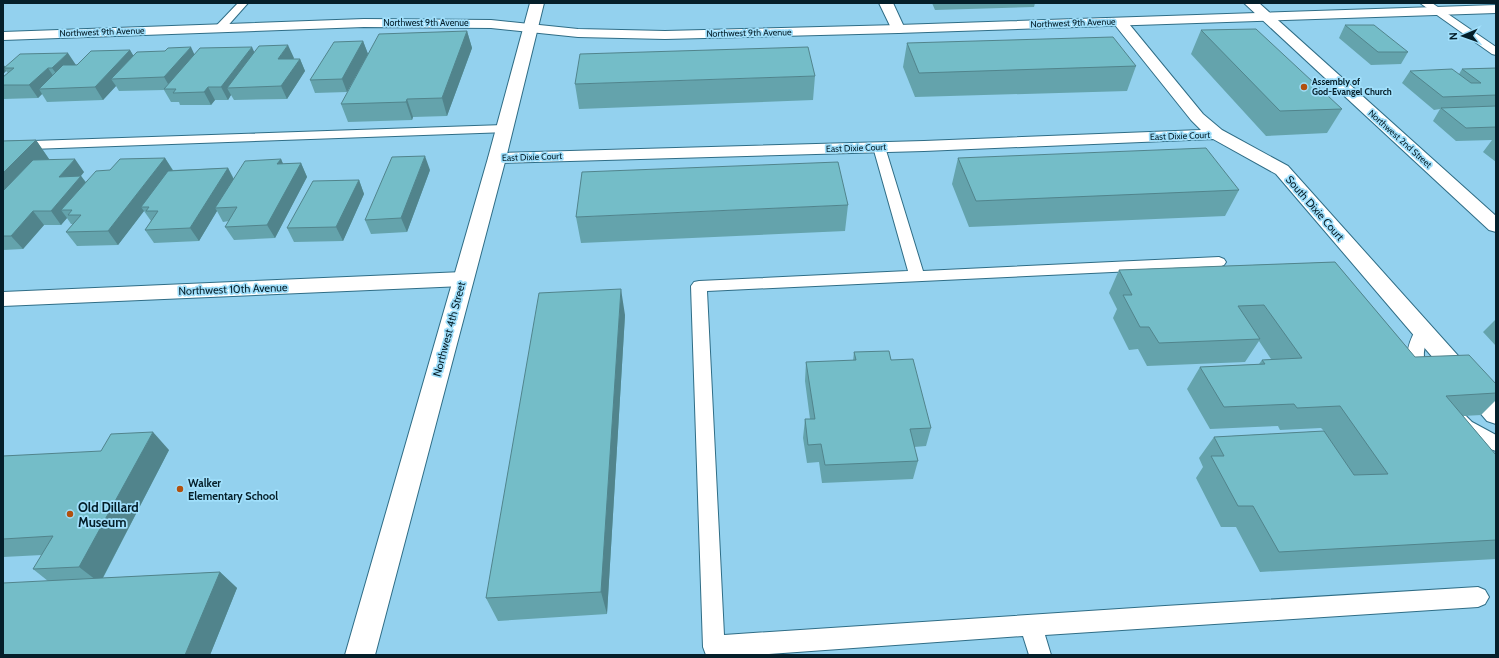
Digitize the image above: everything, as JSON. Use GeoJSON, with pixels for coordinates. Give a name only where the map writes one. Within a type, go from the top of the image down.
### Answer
{"type":"FeatureCollection","features":[{"type":"Feature","properties":{"kind":"street","name":"Northwest 4th Street"},"geometry":{"type":"LineString","coordinates":[[360,655],[497,158],[537,3]]}},
{"type":"Feature","properties":{"kind":"street"},"geometry":{"type":"LineString","coordinates":[[886,3],[898,29]]}},
{"type":"Feature","properties":{"kind":"street","name":"Northwest 2nd Street"},"geometry":{"type":"LineString","coordinates":[[1251,3],[1496,226]]}},
{"type":"Feature","properties":{"kind":"street","name":"Northwest 9th Avenue"},"geometry":{"type":"LineString","coordinates":[[3,36],[364,23],[491,24],[578,33],[664,35],[898,29],[1496,9]]}},
{"type":"Feature","properties":{"kind":"street","name":"South Dixie Court"},"geometry":{"type":"LineString","coordinates":[[1120,22],[1197,117],[1216,134],[1282,170],[1496,414]]}},
{"type":"Feature","properties":{"kind":"street","name":"East Dixie Court"},"geometry":{"type":"LineString","coordinates":[[497,158],[879,147],[1216,134]]}},
{"type":"Feature","properties":{"kind":"street","name":"Northwest 10th Avenue"},"geometry":{"type":"LineString","coordinates":[[3,299],[463,279]]}},
{"type":"Feature","properties":{"kind":"lane"},"geometry":{"type":"LineString","coordinates":[[220,28],[243,3]]}},
{"type":"Feature","properties":{"kind":"lane"},"geometry":{"type":"LineString","coordinates":[[1425,3],[1495,51]]}},
{"type":"Feature","properties":{"kind":"lane"},"geometry":{"type":"LineString","coordinates":[[3,146],[504,129]]}},
{"type":"Feature","properties":{"kind":"lane"},"geometry":{"type":"LineString","coordinates":[[879,147],[917,276]]}},
{"type":"Feature","properties":{"kind":"lane"},"geometry":{"type":"LineString","coordinates":[[1219,262],[699,286],[714,647],[1031,625],[1478,597]]}},
{"type":"Feature","properties":{"kind":"lane"},"geometry":{"type":"LineString","coordinates":[[1423,331],[1413,351],[1418,369],[1424,378]]}},
{"type":"Feature","properties":{"kind":"lane"},"geometry":{"type":"LineString","coordinates":[[1455,416],[1466,427],[1496,444]]}},
{"type":"Feature","properties":{"kind":"lane"},"geometry":{"type":"LineString","coordinates":[[1031,625],[1040,655]]}},
{"type":"Feature","properties":{"kind":"building"},"geometry":{"type":"Polygon","coordinates":[[[1345,25],[1374,25],[1408,52],[1378,52],[1345,25]]]}},
{"type":"Feature","properties":{"kind":"building"},"geometry":{"type":"Polygon","coordinates":[[[1256,29],[1342,109],[1280,111],[1201,30],[1256,29]]]}},
{"type":"Feature","properties":{"kind":"building"},"geometry":{"type":"Polygon","coordinates":[[[467,31],[442,98],[407,99],[406,102],[341,104],[379,34],[467,31]]]}},
{"type":"Feature","properties":{"kind":"building"},"geometry":{"type":"Polygon","coordinates":[[[1113,37],[1136,66],[919,73],[907,43],[1113,37]]]}},
{"type":"Feature","properties":{"kind":"building"},"geometry":{"type":"Polygon","coordinates":[[[363,41],[342,79],[310,80],[334,42],[363,41]]]}},
{"type":"Feature","properties":{"kind":"building"},"geometry":{"type":"Polygon","coordinates":[[[288,45],[278,59],[300,59],[281,86],[227,88],[259,46],[288,45]]]}},
{"type":"Feature","properties":{"kind":"building"},"geometry":{"type":"Polygon","coordinates":[[[191,47],[164,77],[111,79],[137,52],[165,51],[168,48],[191,47]]]}},
{"type":"Feature","properties":{"kind":"building"},"geometry":{"type":"Polygon","coordinates":[[[252,47],[221,87],[208,87],[204,92],[173,93],[176,89],[164,89],[200,48],[252,47]]]}},
{"type":"Feature","properties":{"kind":"building"},"geometry":{"type":"Polygon","coordinates":[[[808,47],[815,76],[575,84],[580,54],[808,47]]]}},
{"type":"Feature","properties":{"kind":"building"},"geometry":{"type":"Polygon","coordinates":[[[130,50],[95,87],[39,89],[63,65],[77,65],[91,51],[130,50]]]}},
{"type":"Feature","properties":{"kind":"building"},"geometry":{"type":"Polygon","coordinates":[[[68,53],[52,68],[48,68],[29,85],[3,85],[3,77],[14,68],[4,68],[20,54],[68,53]]]}},
{"type":"Feature","properties":{"kind":"building"},"geometry":{"type":"Polygon","coordinates":[[[1496,68],[1496,95],[1443,97],[1410,71],[1452,69],[1471,83],[1481,83],[1462,69],[1496,68]]]}},
{"type":"Feature","properties":{"kind":"building"},"geometry":{"type":"Polygon","coordinates":[[[1496,106],[1496,127],[1466,128],[1441,108],[1496,106]]]}},
{"type":"Feature","properties":{"kind":"building"},"geometry":{"type":"Polygon","coordinates":[[[36,140],[3,173],[3,141],[36,140]]]}},
{"type":"Feature","properties":{"kind":"building"},"geometry":{"type":"Polygon","coordinates":[[[1206,148],[1239,190],[976,201],[958,158],[1206,148]]]}},
{"type":"Feature","properties":{"kind":"building"},"geometry":{"type":"Polygon","coordinates":[[[425,156],[401,218],[365,220],[392,157],[425,156]]]}},
{"type":"Feature","properties":{"kind":"building"},"geometry":{"type":"Polygon","coordinates":[[[165,158],[108,231],[66,232],[81,215],[68,215],[72,210],[61,210],[96,171],[110,170],[120,159],[165,158]]]}},
{"type":"Feature","properties":{"kind":"building"},"geometry":{"type":"Polygon","coordinates":[[[75,159],[59,177],[81,176],[51,211],[33,211],[11,236],[3,236],[3,191],[33,160],[75,159]]]}},
{"type":"Feature","properties":{"kind":"building"},"geometry":{"type":"Polygon","coordinates":[[[281,159],[277,164],[301,163],[267,225],[225,227],[237,207],[215,208],[245,161],[281,159]]]}},
{"type":"Feature","properties":{"kind":"building"},"geometry":{"type":"Polygon","coordinates":[[[838,162],[848,205],[576,217],[582,172],[838,162]]]}},
{"type":"Feature","properties":{"kind":"building"},"geometry":{"type":"Polygon","coordinates":[[[228,168],[190,228],[145,230],[158,211],[146,211],[149,207],[141,207],[168,171],[228,168]]]}},
{"type":"Feature","properties":{"kind":"building"},"geometry":{"type":"Polygon","coordinates":[[[359,180],[336,227],[287,228],[313,181],[359,180]]]}},
{"type":"Feature","properties":{"kind":"building"},"geometry":{"type":"Polygon","coordinates":[[[1335,262],[1415,357],[1469,355],[1496,384],[1496,393],[1446,396],[1496,455],[1496,540],[1279,552],[1253,506],[1238,506],[1211,456],[1224,456],[1214,437],[1324,431],[1354,475],[1388,474],[1340,406],[1297,408],[1294,404],[1224,407],[1200,367],[1265,364],[1262,360],[1302,358],[1264,305],[1238,306],[1260,339],[1159,343],[1149,327],[1140,327],[1123,295],[1132,295],[1119,270],[1335,262]]]}},
{"type":"Feature","properties":{"kind":"building"},"geometry":{"type":"Polygon","coordinates":[[[621,289],[601,592],[486,598],[539,293],[621,289]]]}},
{"type":"Feature","properties":{"kind":"building"},"geometry":{"type":"Polygon","coordinates":[[[889,351],[891,360],[913,359],[931,428],[910,429],[918,461],[825,465],[821,444],[808,445],[805,419],[815,419],[806,362],[856,360],[854,352],[889,351]]]}},
{"type":"Feature","properties":{"kind":"building","name":"Old Dillard Museum"},"geometry":{"type":"Polygon","coordinates":[[[153,432],[79,567],[33,569],[53,536],[3,539],[3,456],[101,451],[111,434],[153,432]]]}},
{"type":"Feature","properties":{"kind":"building"},"geometry":{"type":"Polygon","coordinates":[[[220,572],[185,655],[3,655],[3,583],[220,572]]]}},
{"type":"Feature","properties":{"kind":"place","name":"Assembly of God-Evangel Church"},"geometry":{"type":"Point","coordinates":[1304,87]}},
{"type":"Feature","properties":{"kind":"place","name":"Walker Elementary School"},"geometry":{"type":"Point","coordinates":[180,489]}},
{"type":"Feature","properties":{"kind":"place","name":"Old Dillard Museum"},"geometry":{"type":"Point","coordinates":[70,514]}}]}
